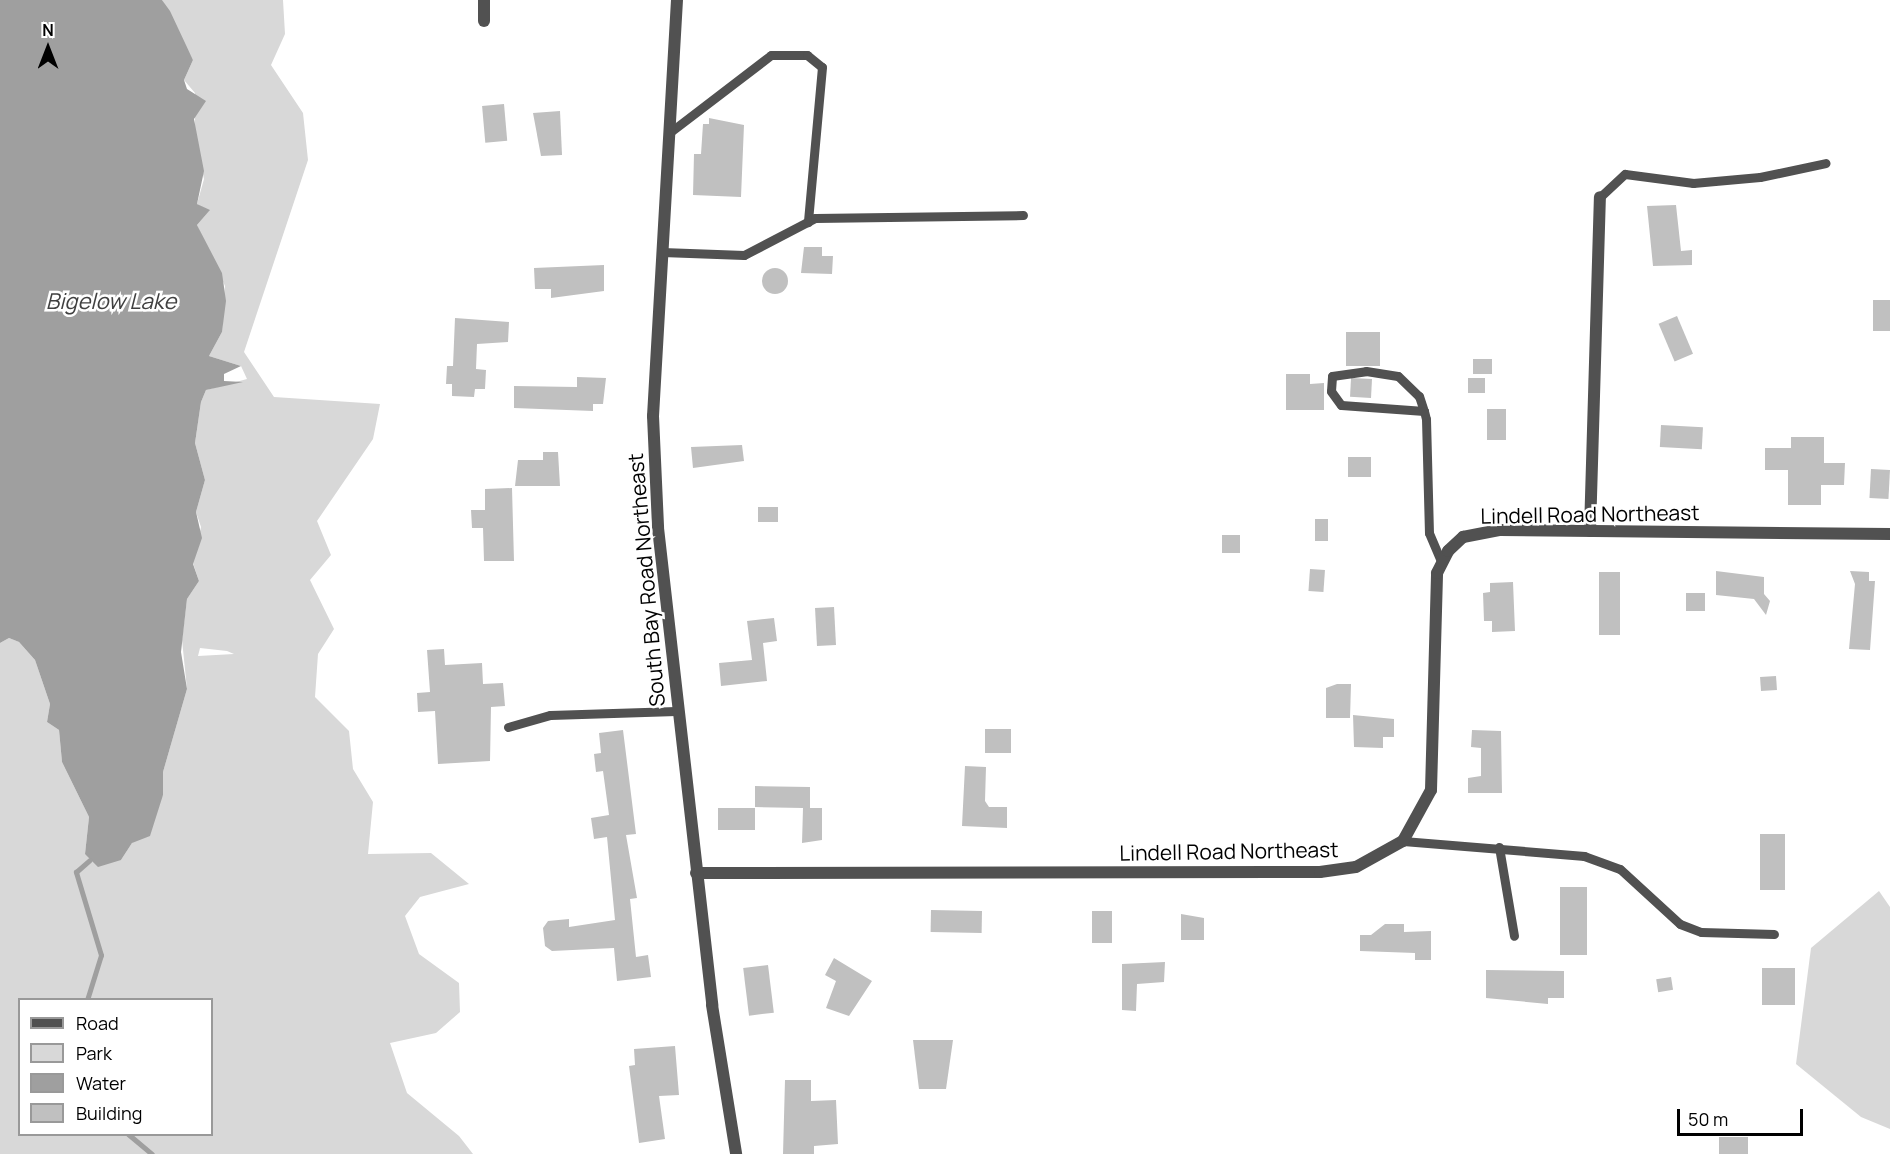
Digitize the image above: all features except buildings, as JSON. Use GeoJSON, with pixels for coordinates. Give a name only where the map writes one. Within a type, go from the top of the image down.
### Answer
{"type":"FeatureCollection","features":[{"type":"Feature","properties":{"kind":"street"},"geometry":{"type":"LineString","coordinates":[[484,0],[484,21]]}},
{"type":"Feature","properties":{"kind":"street","name":"South Bay Road Northeast"},"geometry":{"type":"LineString","coordinates":[[677,0],[653,416],[676,711],[696,873],[736,1154]]}},
{"type":"Feature","properties":{"kind":"street"},"geometry":{"type":"LineString","coordinates":[[1590,531],[1600,197]]}},
{"type":"Feature","properties":{"kind":"street","name":"Lindell Road Northeast"},"geometry":{"type":"LineString","coordinates":[[696,873],[1320,872],[1356,867],[1403,841],[1421,815],[1435,776],[1436,587],[1441,561],[1455,543],[1480,531],[1890,534]]}},
{"type":"Feature","properties":{"kind":"lane"},"geometry":{"type":"LineString","coordinates":[[669,133],[771,55],[807,55],[822,67],[808,222]]}},
{"type":"Feature","properties":{"kind":"lane"},"geometry":{"type":"LineString","coordinates":[[1600,197],[1625,174],[1693,183],[1760,177],[1803,164],[1826,163]]}},
{"type":"Feature","properties":{"kind":"lane"},"geometry":{"type":"LineString","coordinates":[[662,252],[744,255],[808,222],[1023,215]]}},
{"type":"Feature","properties":{"kind":"lane"},"geometry":{"type":"LineString","coordinates":[[1424,411],[1341,405],[1331,391],[1332,376],[1366,371],[1398,376],[1419,396],[1424,411],[1429,533],[1441,561]]}},
{"type":"Feature","properties":{"kind":"lane"},"geometry":{"type":"LineString","coordinates":[[508,727],[550,715],[676,711]]}},
{"type":"Feature","properties":{"kind":"lane"},"geometry":{"type":"LineString","coordinates":[[1403,841],[1499,847],[1584,856],[1611,865],[1646,890],[1680,924],[1701,932],[1773,934]]}},
{"type":"Feature","properties":{"kind":"lane"},"geometry":{"type":"LineString","coordinates":[[1499,847],[1514,936]]}},
{"type":"Feature","properties":{"kind":"green space"},"geometry":{"type":"Polygon","coordinates":[[[162,0],[283,0],[285,34],[271,65],[303,113],[308,160],[244,352],[274,397],[380,404],[373,439],[317,521],[331,555],[310,580],[334,629],[318,654],[315,697],[349,731],[353,769],[373,802],[368,854],[431,853],[469,884],[420,897],[405,916],[419,954],[459,983],[460,1012],[436,1033],[390,1043],[407,1093],[459,1136],[473,1154],[0,1154],[0,643],[9,638],[19,642],[35,660],[50,704],[47,722],[59,730],[62,762],[89,817],[85,854],[121,860],[163,795],[163,772],[187,689],[182,640],[187,599],[199,581],[193,563],[201,527],[196,512],[205,480],[195,443],[201,402],[206,390],[247,379],[241,366],[209,356],[222,332],[225,286],[197,225],[209,211],[197,204],[204,179],[195,138],[195,93],[184,80],[193,60],[162,0]],[[200,648],[198,656],[234,654],[200,648]]]}},
{"type":"Feature","properties":{"kind":"green space"},"geometry":{"type":"Polygon","coordinates":[[[1879,891],[1890,907],[1890,1129],[1861,1117],[1796,1064],[1811,948],[1879,891]]]}},
{"type":"Feature","properties":{"kind":"water","name":"Bigelow Lake"},"geometry":{"type":"Polygon","coordinates":[[[0,0],[162,0],[170,11],[193,60],[184,80],[187,89],[206,101],[194,119],[204,171],[197,204],[210,210],[197,225],[222,273],[226,301],[222,332],[209,356],[241,366],[224,374],[224,381],[243,382],[206,390],[201,402],[195,443],[205,480],[196,512],[202,538],[193,564],[199,581],[187,599],[181,652],[187,689],[163,772],[163,795],[150,836],[132,843],[121,860],[98,867],[85,854],[89,817],[62,762],[59,730],[47,722],[50,704],[35,660],[19,642],[9,638],[0,643],[0,0]]]}},
{"type":"Feature","properties":{"kind":"waterway"},"geometry":{"type":"LineString","coordinates":[[88,998],[101,955],[76,872],[90,860]]}},
{"type":"Feature","properties":{"kind":"waterway"},"geometry":{"type":"LineString","coordinates":[[130,1136],[152,1154]]}}]}
